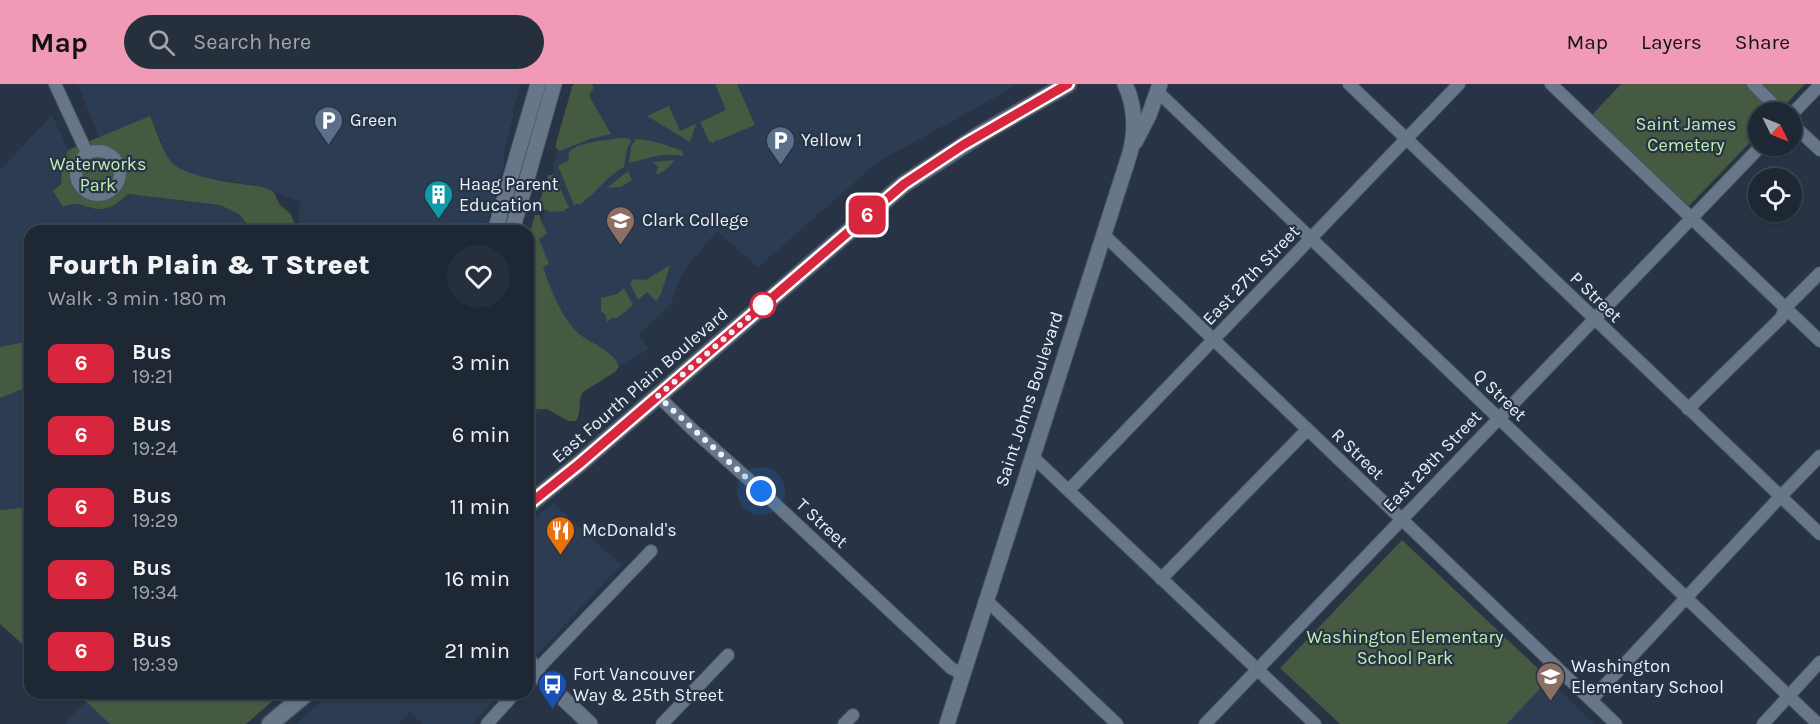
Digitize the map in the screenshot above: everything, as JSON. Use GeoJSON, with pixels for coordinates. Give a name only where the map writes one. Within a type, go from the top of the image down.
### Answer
{"type":"FeatureCollection","features":[{"type":"Feature","properties":{"kind":"main road","name":"East Fourth Plain Boulevard"},"geometry":{"type":"LineString","coordinates":[[534,500],[904,184],[963,145],[1068,84]]}},
{"type":"Feature","properties":{"kind":"main road"},"geometry":{"type":"LineString","coordinates":[[270,724],[299,699]]}},
{"type":"Feature","properties":{"kind":"street"},"geometry":{"type":"LineString","coordinates":[[55,84],[87,153]]}},
{"type":"Feature","properties":{"kind":"street"},"geometry":{"type":"LineString","coordinates":[[497,225],[538,84]]}},
{"type":"Feature","properties":{"kind":"street"},"geometry":{"type":"LineString","coordinates":[[514,225],[554,84]]}},
{"type":"Feature","properties":{"kind":"street","name":"Saint Johns Boulevard"},"geometry":{"type":"LineString","coordinates":[[947,724],[1130,153],[1134,123],[1125,84]]}},
{"type":"Feature","properties":{"kind":"street","name":"P Street"},"geometry":{"type":"LineString","coordinates":[[1349,84],[1820,534]]}},
{"type":"Feature","properties":{"kind":"street","name":"East 27th Street"},"geometry":{"type":"LineString","coordinates":[[1069,490],[1459,84]]}},
{"type":"Feature","properties":{"kind":"street"},"geometry":{"type":"LineString","coordinates":[[1551,84],[1820,341]]}},
{"type":"Feature","properties":{"kind":"street"},"geometry":{"type":"LineString","coordinates":[[1753,84],[1771,102]]}},
{"type":"Feature","properties":{"kind":"street"},"geometry":{"type":"LineString","coordinates":[[1802,104],[1820,85]]}},
{"type":"Feature","properties":{"kind":"street"},"geometry":{"type":"LineString","coordinates":[[1130,153],[1149,115],[1158,88]]}},
{"type":"Feature","properties":{"kind":"street","name":"Q Street"},"geometry":{"type":"LineString","coordinates":[[1158,88],[1311,239],[1818,724]]}},
{"type":"Feature","properties":{"kind":"street"},"geometry":{"type":"LineString","coordinates":[[1802,133],[1820,150]]}},
{"type":"Feature","properties":{"kind":"street","name":"East 29th Street"},"geometry":{"type":"LineString","coordinates":[[1205,724],[1751,156]]}},
{"type":"Feature","properties":{"kind":"street","name":"R Street"},"geometry":{"type":"LineString","coordinates":[[1103,234],[1616,724]]}},
{"type":"Feature","properties":{"kind":"street"},"geometry":{"type":"LineString","coordinates":[[1688,409],[1781,318],[1785,308],[1820,273]]}},
{"type":"Feature","properties":{"kind":"street","name":"T Street"},"geometry":{"type":"LineString","coordinates":[[658,396],[951,668],[962,675]]}},
{"type":"Feature","properties":{"kind":"street"},"geometry":{"type":"LineString","coordinates":[[1161,579],[1307,430]]}},
{"type":"Feature","properties":{"kind":"street"},"geometry":{"type":"LineString","coordinates":[[1032,456],[1315,724]]}},
{"type":"Feature","properties":{"kind":"street"},"geometry":{"type":"LineString","coordinates":[[1591,700],[1820,456]]}},
{"type":"Feature","properties":{"kind":"street"},"geometry":{"type":"LineString","coordinates":[[534,665],[651,551]]}},
{"type":"Feature","properties":{"kind":"street"},"geometry":{"type":"LineString","coordinates":[[986,600],[1118,724]]}},
{"type":"Feature","properties":{"kind":"street"},"geometry":{"type":"LineString","coordinates":[[662,724],[728,655]]}},
{"type":"Feature","properties":{"kind":"street"},"geometry":{"type":"LineString","coordinates":[[1763,724],[1820,662]]}},
{"type":"Feature","properties":{"kind":"street"},"geometry":{"type":"LineString","coordinates":[[534,673],[590,724]]}},
{"type":"Feature","properties":{"kind":"street"},"geometry":{"type":"LineString","coordinates":[[487,724],[510,699]]}},
{"type":"Feature","properties":{"kind":"shaded area","name":"Green"},"geometry":{"type":"Polygon","coordinates":[[[78,84],[521,84],[504,149],[504,164],[487,225],[298,225],[300,202],[263,187],[192,175],[170,161],[150,116],[99,137],[78,84]]]}},
{"type":"Feature","properties":{"kind":"shaded area","name":"Clark College"},"geometry":{"type":"Polygon","coordinates":[[[574,84],[1018,84],[879,161],[758,267],[717,231],[685,269],[671,304],[639,335],[649,349],[534,415],[534,258],[569,97],[574,84]]]}},
{"type":"Feature","properties":{"kind":"shaded area"},"geometry":{"type":"Polygon","coordinates":[[[52,115],[68,150],[62,169],[62,179],[57,188],[68,204],[76,203],[81,206],[119,203],[127,194],[220,205],[239,214],[248,225],[24,225],[24,508],[0,510],[0,170],[52,115]]]}},
{"type":"Feature","properties":{"kind":"shaded area"},"geometry":{"type":"Polygon","coordinates":[[[553,503],[621,565],[534,658],[534,520],[553,503]]]}},
{"type":"Feature","properties":{"kind":"shaded area","name":"Washington Elementary School"},"geometry":{"type":"Polygon","coordinates":[[[1549,679],[1594,724],[1507,724],[1549,679]]]}},
{"type":"Feature","properties":{"kind":"shaded area"},"geometry":{"type":"Polygon","coordinates":[[[325,699],[495,699],[472,724],[423,724],[410,712],[399,724],[296,724],[325,699]]]}},
{"type":"Feature","properties":{"kind":"shaded area"},"geometry":{"type":"Polygon","coordinates":[[[86,701],[110,724],[65,724],[86,701]]]}},
{"type":"Feature","properties":{"kind":"green space"},"geometry":{"type":"Polygon","coordinates":[[[574,84],[592,84],[594,87],[589,96],[611,134],[590,139],[560,151],[555,147],[574,84]]]}},
{"type":"Feature","properties":{"kind":"green space"},"geometry":{"type":"Polygon","coordinates":[[[715,84],[737,84],[755,125],[713,143],[709,141],[700,122],[726,110],[715,84]]]}},
{"type":"Feature","properties":{"kind":"green space","name":"Saint James Cemetery"},"geometry":{"type":"Polygon","coordinates":[[[1621,84],[1805,84],[1788,102],[1748,102],[1748,144],[1688,207],[1592,115],[1621,84]]]}},
{"type":"Feature","properties":{"kind":"green space"},"geometry":{"type":"Polygon","coordinates":[[[669,106],[680,131],[696,124],[690,142],[647,116],[669,106]]]}},
{"type":"Feature","properties":{"kind":"green space","name":"Waterworks Park"},"geometry":{"type":"Polygon","coordinates":[[[150,116],[166,154],[176,166],[198,176],[263,187],[273,191],[280,205],[290,213],[295,225],[248,225],[239,214],[220,205],[128,194],[107,208],[99,209],[78,204],[63,207],[53,191],[61,184],[62,169],[68,150],[150,116]]]}},
{"type":"Feature","properties":{"kind":"green space"},"geometry":{"type":"Polygon","coordinates":[[[624,138],[631,141],[624,167],[612,175],[585,201],[574,205],[558,166],[569,160],[569,152],[580,145],[624,138]]]}},
{"type":"Feature","properties":{"kind":"green space"},"geometry":{"type":"Polygon","coordinates":[[[636,139],[671,147],[682,151],[684,156],[663,155],[629,163],[631,147],[636,139]]]}},
{"type":"Feature","properties":{"kind":"green space"},"geometry":{"type":"Polygon","coordinates":[[[674,160],[666,169],[656,174],[658,167],[653,162],[674,160]]]}},
{"type":"Feature","properties":{"kind":"green space"},"geometry":{"type":"Polygon","coordinates":[[[628,171],[632,180],[621,187],[607,188],[628,171]]]}},
{"type":"Feature","properties":{"kind":"green space"},"geometry":{"type":"Polygon","coordinates":[[[548,175],[555,177],[569,208],[565,211],[551,212],[538,207],[548,175]]]}},
{"type":"Feature","properties":{"kind":"green space"},"geometry":{"type":"Polygon","coordinates":[[[535,215],[539,215],[547,234],[539,239],[549,264],[543,267],[562,311],[579,334],[608,352],[619,367],[615,372],[583,392],[576,421],[568,421],[547,409],[534,409],[534,225],[532,225],[535,215]]]}},
{"type":"Feature","properties":{"kind":"green space"},"geometry":{"type":"Polygon","coordinates":[[[670,265],[661,294],[656,301],[647,292],[638,300],[630,283],[634,279],[646,280],[670,265]]]}},
{"type":"Feature","properties":{"kind":"green space"},"geometry":{"type":"Polygon","coordinates":[[[624,288],[633,305],[617,318],[612,318],[607,322],[605,314],[601,312],[601,298],[617,294],[624,288]]]}},
{"type":"Feature","properties":{"kind":"green space"},"geometry":{"type":"Polygon","coordinates":[[[24,342],[24,388],[0,398],[0,347],[24,342]]]}},
{"type":"Feature","properties":{"kind":"green space"},"geometry":{"type":"Polygon","coordinates":[[[24,508],[24,646],[0,624],[0,510],[24,508]]]}},
{"type":"Feature","properties":{"kind":"green space","name":"Washington Elementary School Park"},"geometry":{"type":"Polygon","coordinates":[[[1402,540],[1549,679],[1507,724],[1340,724],[1280,668],[1402,540]]]}},
{"type":"Feature","properties":{"kind":"green space"},"geometry":{"type":"Polygon","coordinates":[[[83,699],[275,699],[246,724],[110,724],[83,699]]]}},
{"type":"Feature","properties":{"kind":"bus line","name":"6"},"geometry":{"type":"LineString","coordinates":[[534,500],[904,184],[963,145],[1068,84]]}},
{"type":"Feature","properties":{"kind":"place","name":"Green"},"geometry":{"type":"Point","coordinates":[329,146]}},
{"type":"Feature","properties":{"kind":"place","name":"Yellow 1"},"geometry":{"type":"Point","coordinates":[780,166]}},
{"type":"Feature","properties":{"kind":"place","name":"Haag Parent Education"},"geometry":{"type":"Point","coordinates":[438,220]}},
{"type":"Feature","properties":{"kind":"place","name":"Clark College"},"geometry":{"type":"Point","coordinates":[621,246]}},
{"type":"Feature","properties":{"kind":"place","name":"McDonald's"},"geometry":{"type":"Point","coordinates":[561,556]}},
{"type":"Feature","properties":{"kind":"place","name":"Washington Elementary School"},"geometry":{"type":"Point","coordinates":[1550,702]}},
{"type":"Feature","properties":{"kind":"place","name":"Fort Vancouver Way & 25th Street"},"geometry":{"type":"Point","coordinates":[552,710]}},
{"type":"Feature","properties":{"kind":"route"},"geometry":{"type":"LineString","coordinates":[[761,491],[658,396],[770,299],[763,305]]}}]}
